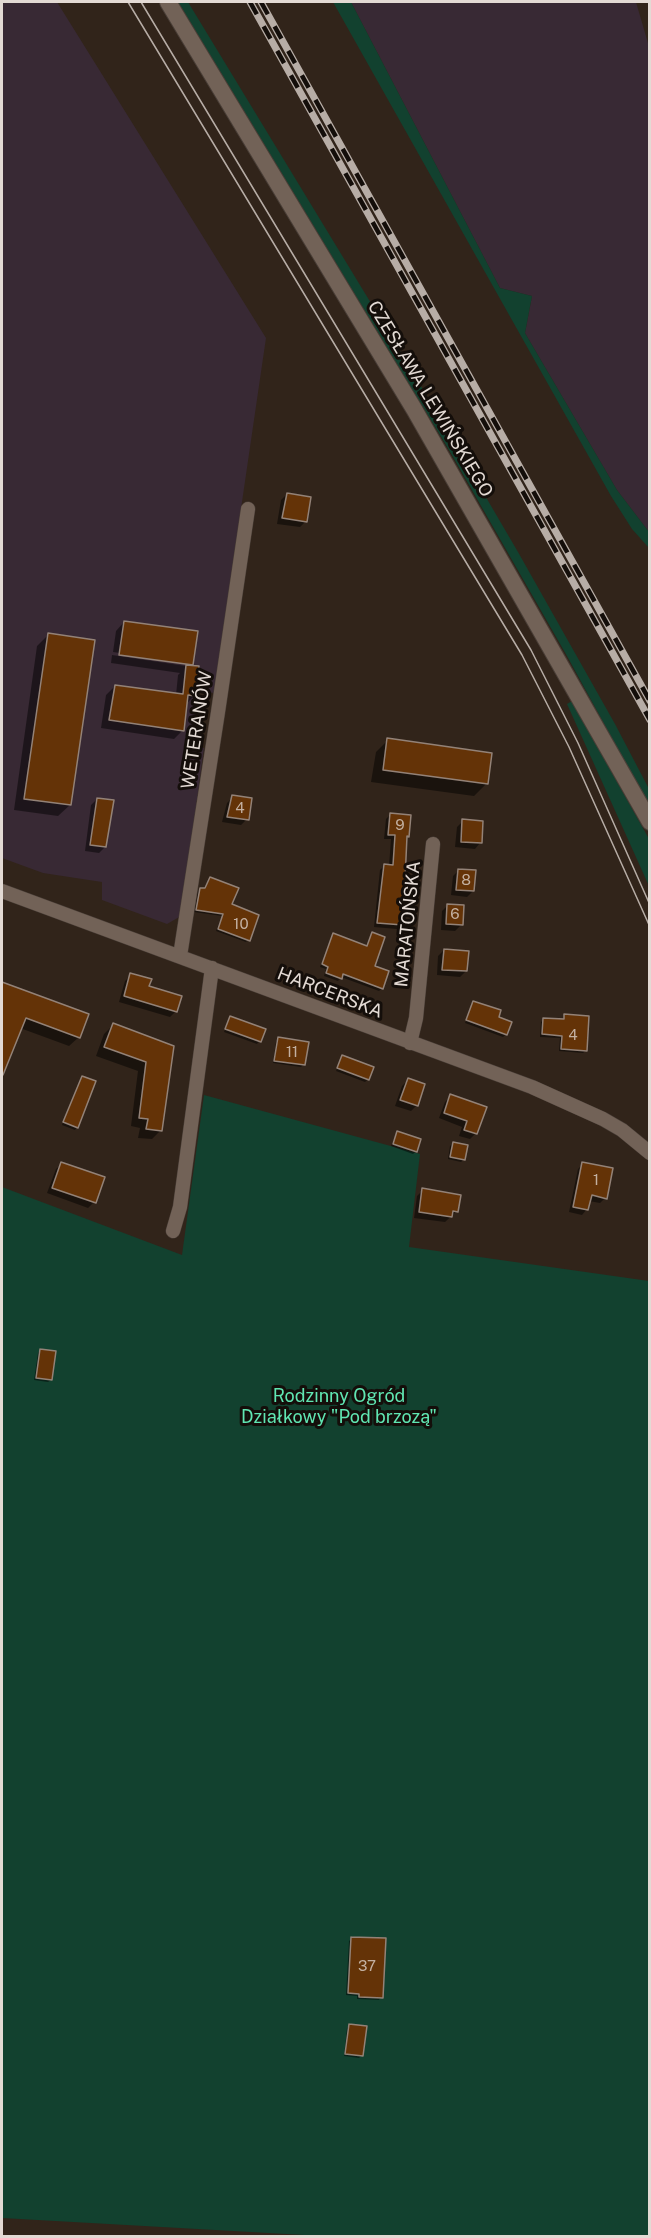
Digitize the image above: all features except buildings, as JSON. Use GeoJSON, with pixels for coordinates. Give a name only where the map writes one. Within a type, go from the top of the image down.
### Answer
{"type":"FeatureCollection","features":[{"type":"Feature","properties":{"kind":"street","name":"CZESŁAWA LEWIŃSKIEGO"},"geometry":{"type":"LineString","coordinates":[[168,2],[414,409],[650,822]]}},
{"type":"Feature","properties":{"kind":"street","name":"WETERANÓW"},"geometry":{"type":"LineString","coordinates":[[180,956],[219,712],[248,509]]}},
{"type":"Feature","properties":{"kind":"street","name":"MARATOŃSKA"},"geometry":{"type":"LineString","coordinates":[[410,1043],[416,1018],[433,844]]}},
{"type":"Feature","properties":{"kind":"street","name":"HARCERSKA"},"geometry":{"type":"LineString","coordinates":[[2,891],[542,1092],[603,1119],[646,1148]]}},
{"type":"Feature","properties":{"kind":"street"},"geometry":{"type":"LineString","coordinates":[[173,1231],[180,1207],[212,968]]}},
{"type":"Feature","properties":{"kind":"shaded area"},"geometry":{"type":"Polygon","coordinates":[[[2,2],[57,2],[266,338],[214,693],[199,691],[192,745],[204,748],[181,916],[167,924],[102,900],[102,882],[43,873],[2,858],[2,2]]]}},
{"type":"Feature","properties":{"kind":"shaded area"},"geometry":{"type":"Polygon","coordinates":[[[351,2],[636,2],[650,50],[649,532],[617,490],[525,333],[532,296],[500,288],[351,2]]]}},
{"type":"Feature","properties":{"kind":"green space"},"geometry":{"type":"Polygon","coordinates":[[[178,2],[188,2],[411,369],[615,724],[649,789],[649,806],[567,656],[449,450],[178,2]]]}},
{"type":"Feature","properties":{"kind":"green space"},"geometry":{"type":"Polygon","coordinates":[[[333,2],[351,2],[500,288],[532,296],[525,333],[617,490],[649,532],[649,548],[632,529],[611,496],[333,2]]]}},
{"type":"Feature","properties":{"kind":"green space"},"geometry":{"type":"Polygon","coordinates":[[[572,701],[649,839],[649,886],[567,704],[572,701]]]}},
{"type":"Feature","properties":{"kind":"green space","name":"Rodzinny Ogród Działkowy \"Pod brzozą\""},"geometry":{"type":"Polygon","coordinates":[[[204,1095],[420,1154],[409,1247],[649,1281],[649,2236],[322,2236],[2,2218],[2,1187],[182,1255],[204,1095]]]}},
{"type":"Feature","properties":{"kind":"tram line"},"geometry":{"type":"LineString","coordinates":[[128,2],[522,655],[569,747],[650,927]]}},
{"type":"Feature","properties":{"kind":"tram line"},"geometry":{"type":"LineString","coordinates":[[141,2],[531,650],[578,743],[650,905]]}},
{"type":"Feature","properties":{"kind":"railway"},"geometry":{"type":"LineString","coordinates":[[250,2],[650,720]]}},
{"type":"Feature","properties":{"kind":"railway"},"geometry":{"type":"LineString","coordinates":[[261,2],[650,701]]}}]}
